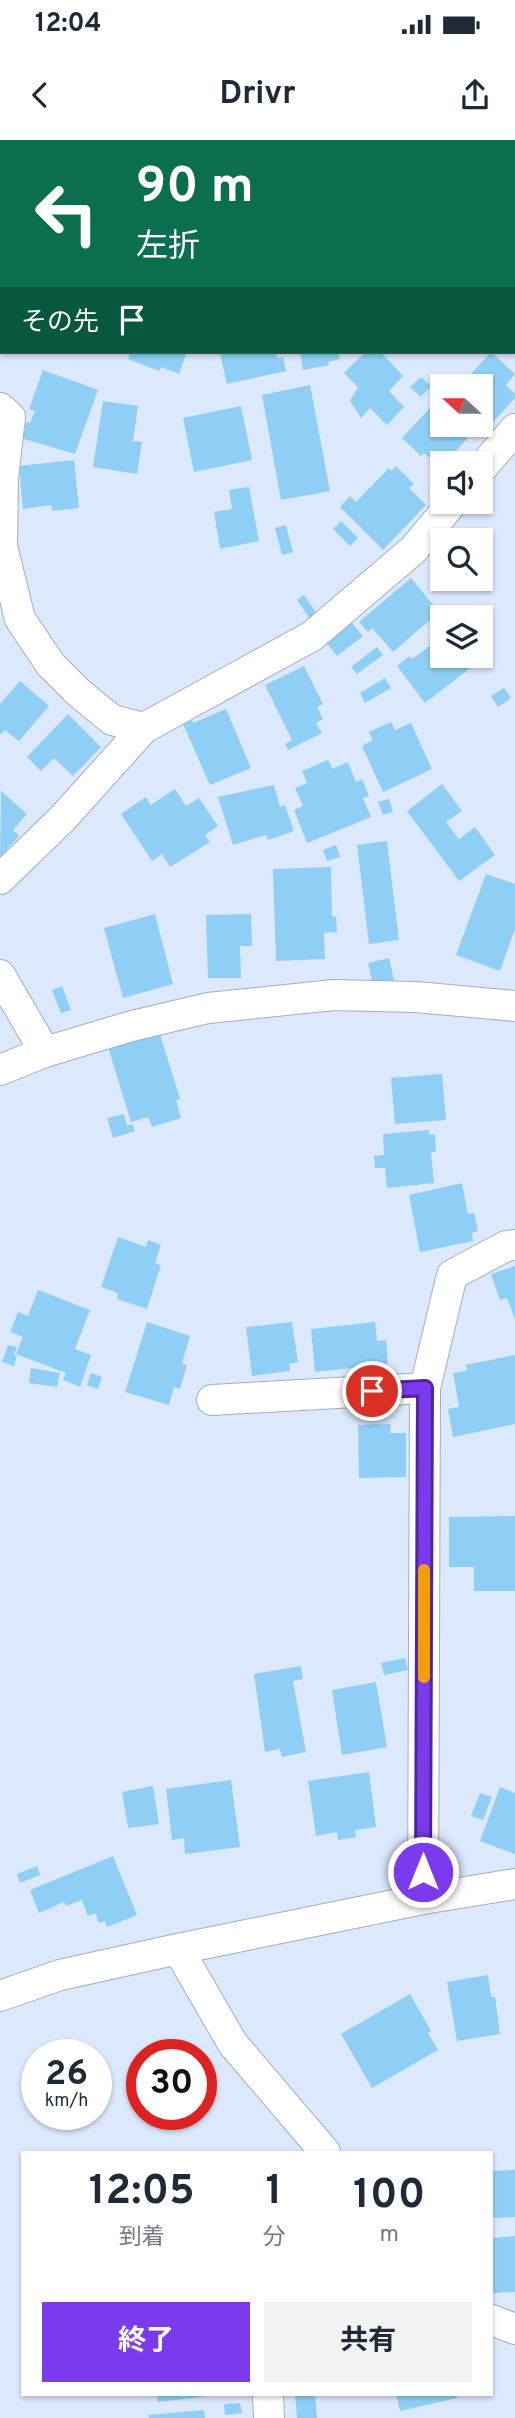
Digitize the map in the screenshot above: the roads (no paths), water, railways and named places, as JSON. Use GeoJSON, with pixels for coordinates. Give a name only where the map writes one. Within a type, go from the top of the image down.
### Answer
{"type":"FeatureCollection","features":[{"type":"Feature","properties":{"kind":"street"},"geometry":{"type":"LineString","coordinates":[[0,408],[10,417],[3,478],[2,546],[20,620],[51,665],[78,692],[112,720],[144,728]]}},
{"type":"Feature","properties":{"kind":"street"},"geometry":{"type":"LineString","coordinates":[[493,455],[515,429]]}},
{"type":"Feature","properties":{"kind":"street"},"geometry":{"type":"LineString","coordinates":[[0,879],[62,819],[144,728],[312,636],[413,550],[443,514]]}},
{"type":"Feature","properties":{"kind":"street"},"geometry":{"type":"LineString","coordinates":[[0,975],[45,1052]]}},
{"type":"Feature","properties":{"kind":"street"},"geometry":{"type":"LineString","coordinates":[[0,1070],[45,1052],[132,1026],[208,1008],[334,995],[416,997],[515,1006]]}},
{"type":"Feature","properties":{"kind":"street"},"geometry":{"type":"LineString","coordinates":[[423,1899],[425,1388],[452,1276],[506,1246],[515,1245]]}},
{"type":"Feature","properties":{"kind":"street"},"geometry":{"type":"LineString","coordinates":[[212,1400],[425,1388]]}},
{"type":"Feature","properties":{"kind":"street"},"geometry":{"type":"LineString","coordinates":[[0,1996],[60,1975],[423,1899],[515,1884]]}},
{"type":"Feature","properties":{"kind":"street"},"geometry":{"type":"LineString","coordinates":[[178,1950],[233,2044],[324,2151]]}},
{"type":"Feature","properties":{"kind":"street"},"geometry":{"type":"LineString","coordinates":[[493,2320],[515,2329]]}},
{"type":"Feature","properties":{"kind":"street"},"geometry":{"type":"LineString","coordinates":[[268,2396],[269,2418]]}}]}
